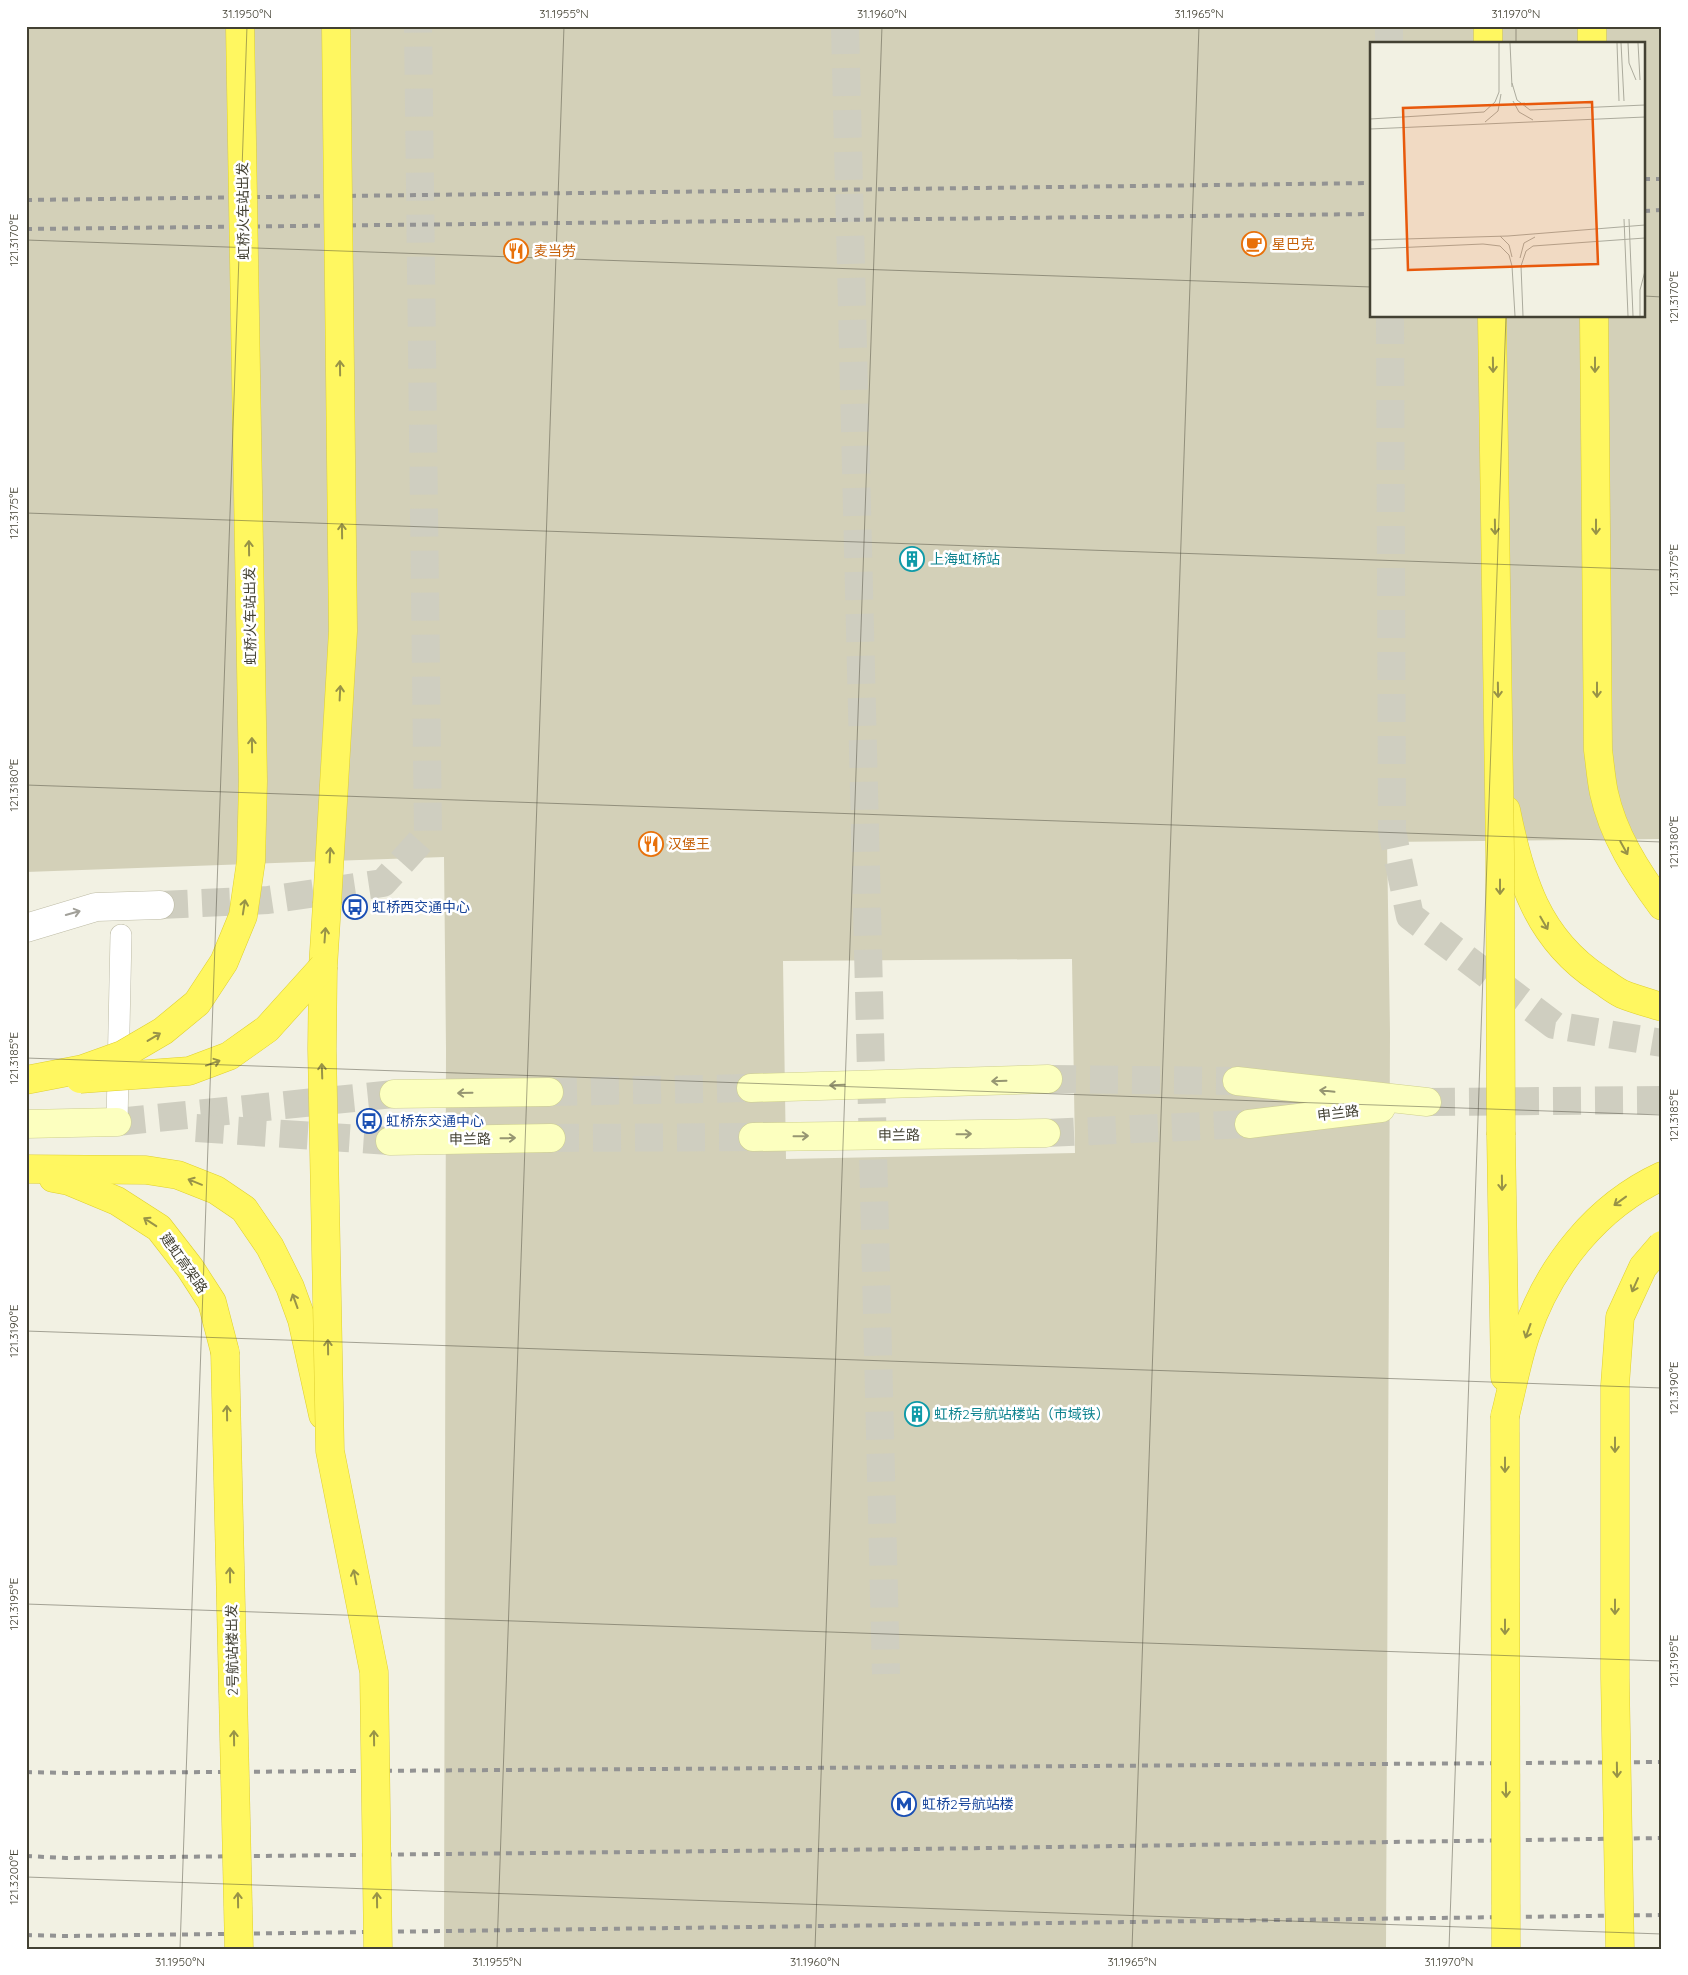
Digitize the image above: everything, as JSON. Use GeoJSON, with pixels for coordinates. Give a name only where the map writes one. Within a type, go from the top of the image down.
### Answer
{"type":"FeatureCollection","features":[{"type":"Feature","properties":{"kind":"highway","name":"虹桥火车站出发"},"geometry":{"type":"LineString","coordinates":[[26,1081],[83,1069],[122,1056],[163,1031],[197,1003],[224,962],[243,916],[252,861],[253,781],[240,26]]}},
{"type":"Feature","properties":{"kind":"highway"},"geometry":{"type":"LineString","coordinates":[[330,1451],[322,1049],[323,967],[343,631],[336,26]]}},
{"type":"Feature","properties":{"kind":"highway"},"geometry":{"type":"LineString","coordinates":[[1488,26],[1488,42]]}},
{"type":"Feature","properties":{"kind":"highway"},"geometry":{"type":"LineString","coordinates":[[1592,26],[1592,42]]}},
{"type":"Feature","properties":{"kind":"highway"},"geometry":{"type":"LineString","coordinates":[[1492,318],[1499,777],[1505,1416],[1506,1949]]}},
{"type":"Feature","properties":{"kind":"highway"},"geometry":{"type":"LineString","coordinates":[[1594,318],[1598,750],[1604,794],[1620,842],[1644,883],[1662,906]]}},
{"type":"Feature","properties":{"kind":"highway"},"geometry":{"type":"LineString","coordinates":[[1499,777],[1513,846],[1529,896],[1552,936],[1580,966],[1613,988],[1621,993],[1662,1007]]}},
{"type":"Feature","properties":{"kind":"highway"},"geometry":{"type":"LineString","coordinates":[[26,1081],[189,1072],[229,1056],[266,1029],[323,967]]}},
{"type":"Feature","properties":{"kind":"highway"},"geometry":{"type":"LineString","coordinates":[[26,1171],[146,1170],[178,1175],[216,1190],[244,1209],[270,1247],[290,1287],[302,1320],[374,1672],[378,1949]]}},
{"type":"Feature","properties":{"kind":"highway","name":"建虹高架路"},"geometry":{"type":"LineString","coordinates":[[26,1171],[69,1181],[117,1201],[159,1228],[190,1268],[212,1302],[225,1352]]}},
{"type":"Feature","properties":{"kind":"highway"},"geometry":{"type":"LineString","coordinates":[[1505,1416],[1526,1334],[1545,1287],[1575,1244],[1607,1210],[1641,1186],[1662,1176]]}},
{"type":"Feature","properties":{"kind":"highway"},"geometry":{"type":"LineString","coordinates":[[1620,1949],[1616,1678],[1615,1385],[1620,1317],[1643,1267],[1662,1245]]}},
{"type":"Feature","properties":{"kind":"highway","name":"2号航站楼出发"},"geometry":{"type":"LineString","coordinates":[[225,1352],[239,1949]]}},
{"type":"Feature","properties":{"kind":"street"},"geometry":{"type":"LineString","coordinates":[[26,928],[96,907],[160,905]]}},
{"type":"Feature","properties":{"kind":"street"},"geometry":{"type":"LineString","coordinates":[[751,1088],[1048,1079]]}},
{"type":"Feature","properties":{"kind":"street","name":"申兰路"},"geometry":{"type":"LineString","coordinates":[[1237,1081],[1427,1102],[1249,1124]]}},
{"type":"Feature","properties":{"kind":"street"},"geometry":{"type":"LineString","coordinates":[[394,1094],[549,1092]]}},
{"type":"Feature","properties":{"kind":"street"},"geometry":{"type":"LineString","coordinates":[[26,1124],[117,1122]]}},
{"type":"Feature","properties":{"kind":"street","name":"申兰路"},"geometry":{"type":"LineString","coordinates":[[753,1137],[1046,1133]]}},
{"type":"Feature","properties":{"kind":"street","name":"申兰路"},"geometry":{"type":"LineString","coordinates":[[390,1141],[551,1138]]}},
{"type":"Feature","properties":{"kind":"lane"},"geometry":{"type":"LineString","coordinates":[[117,1122],[121,935]]}},
{"type":"Feature","properties":{"kind":"building"},"geometry":{"type":"Polygon","coordinates":[[[26,26],[1662,26],[1662,839],[1387,842],[1390,1033],[1386,1949],[444,1949],[446,1049],[444,857],[26,872],[26,26]],[[1072,959],[783,961],[786,1159],[1075,1153],[1072,959]]]}},
{"type":"Feature","properties":{"kind":"tunnel"},"geometry":{"type":"LineString","coordinates":[[160,905],[268,900],[383,883],[428,833],[418,26]]}},
{"type":"Feature","properties":{"kind":"tunnel"},"geometry":{"type":"LineString","coordinates":[[845,26],[886,1674]]}},
{"type":"Feature","properties":{"kind":"tunnel"},"geometry":{"type":"LineString","coordinates":[[1389,26],[1389,42]]}},
{"type":"Feature","properties":{"kind":"tunnel"},"geometry":{"type":"LineString","coordinates":[[1390,318],[1392,831],[1410,916],[1554,1025],[1662,1043]]}},
{"type":"Feature","properties":{"kind":"tunnel"},"geometry":{"type":"LineString","coordinates":[[1048,1079],[1237,1081]]}},
{"type":"Feature","properties":{"kind":"tunnel"},"geometry":{"type":"LineString","coordinates":[[549,1092],[751,1088]]}},
{"type":"Feature","properties":{"kind":"tunnel"},"geometry":{"type":"LineString","coordinates":[[117,1122],[394,1094]]}},
{"type":"Feature","properties":{"kind":"tunnel"},"geometry":{"type":"LineString","coordinates":[[1427,1102],[1662,1100]]}},
{"type":"Feature","properties":{"kind":"tunnel"},"geometry":{"type":"LineString","coordinates":[[1046,1133],[1249,1124]]}},
{"type":"Feature","properties":{"kind":"tunnel"},"geometry":{"type":"LineString","coordinates":[[196,1128],[390,1141]]}},
{"type":"Feature","properties":{"kind":"tunnel"},"geometry":{"type":"LineString","coordinates":[[551,1138],[753,1137]]}},
{"type":"Feature","properties":{"kind":"railway"},"geometry":{"type":"LineString","coordinates":[[1646,179],[1662,179]]}},
{"type":"Feature","properties":{"kind":"railway"},"geometry":{"type":"LineString","coordinates":[[26,200],[1370,183]]}},
{"type":"Feature","properties":{"kind":"railway"},"geometry":{"type":"LineString","coordinates":[[1646,211],[1662,210]]}},
{"type":"Feature","properties":{"kind":"railway"},"geometry":{"type":"LineString","coordinates":[[26,229],[1370,214]]}},
{"type":"Feature","properties":{"kind":"railway"},"geometry":{"type":"LineString","coordinates":[[26,1772],[1662,1762]]}},
{"type":"Feature","properties":{"kind":"railway"},"geometry":{"type":"LineString","coordinates":[[26,1856],[66,1858],[916,1849],[1662,1838]]}},
{"type":"Feature","properties":{"kind":"railway"},"geometry":{"type":"LineString","coordinates":[[26,1935],[1662,1915]]}},
{"type":"Feature","properties":{"kind":"place","name":"星巴克"},"geometry":{"type":"Point","coordinates":[1254,244]}},
{"type":"Feature","properties":{"kind":"place","name":"麦当劳"},"geometry":{"type":"Point","coordinates":[516,251]}},
{"type":"Feature","properties":{"kind":"place","name":"上海虹桥站"},"geometry":{"type":"Point","coordinates":[912,559]}},
{"type":"Feature","properties":{"kind":"place","name":"汉堡王"},"geometry":{"type":"Point","coordinates":[651,844]}},
{"type":"Feature","properties":{"kind":"place","name":"虹桥西交通中心"},"geometry":{"type":"Point","coordinates":[355,907]}},
{"type":"Feature","properties":{"kind":"place","name":"虹桥东交通中心"},"geometry":{"type":"Point","coordinates":[369,1121]}},
{"type":"Feature","properties":{"kind":"place","name":"虹桥2号航站楼站（市域铁）"},"geometry":{"type":"Point","coordinates":[917,1414]}},
{"type":"Feature","properties":{"kind":"place","name":"虹桥2号航站楼"},"geometry":{"type":"Point","coordinates":[904,1804]}}]}
